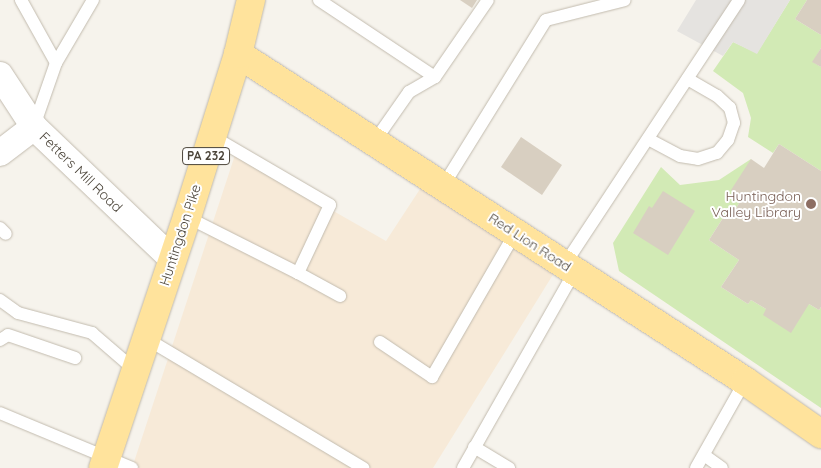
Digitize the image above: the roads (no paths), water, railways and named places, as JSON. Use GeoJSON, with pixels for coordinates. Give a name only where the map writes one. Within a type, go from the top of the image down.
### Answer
{"type":"FeatureCollection","features":[{"type":"Feature","properties":{"kind":"main road","name":"Huntingdon Pike"},"geometry":{"type":"LineString","coordinates":[[110,464],[136,371],[238,54],[251,0]]}},
{"type":"Feature","properties":{"kind":"main road","name":"Red Lion Road"},"geometry":{"type":"LineString","coordinates":[[238,54],[745,381],[821,434]]}},
{"type":"Feature","properties":{"kind":"street","name":"Fetters Mill Road"},"geometry":{"type":"LineString","coordinates":[[0,75],[34,127],[172,259]]}},
{"type":"Feature","properties":{"kind":"street"},"geometry":{"type":"LineString","coordinates":[[0,153],[34,127]]}},
{"type":"Feature","properties":{"kind":"lane"},"geometry":{"type":"LineString","coordinates":[[21,0],[56,63]]}},
{"type":"Feature","properties":{"kind":"lane"},"geometry":{"type":"LineString","coordinates":[[34,127],[56,63],[93,0]]}},
{"type":"Feature","properties":{"kind":"lane"},"geometry":{"type":"LineString","coordinates":[[319,0],[435,77]]}},
{"type":"Feature","properties":{"kind":"lane"},"geometry":{"type":"LineString","coordinates":[[374,142],[409,92],[435,77],[488,0]]}},
{"type":"Feature","properties":{"kind":"lane"},"geometry":{"type":"LineString","coordinates":[[444,186],[546,20],[625,0]]}},
{"type":"Feature","properties":{"kind":"lane"},"geometry":{"type":"LineString","coordinates":[[463,468],[570,268],[648,139],[739,0]]}},
{"type":"Feature","properties":{"kind":"lane"},"geometry":{"type":"LineString","coordinates":[[648,139],[680,156],[698,159],[717,153],[728,140],[734,123],[730,108],[717,96],[687,79]]}},
{"type":"Feature","properties":{"kind":"lane"},"geometry":{"type":"LineString","coordinates":[[212,136],[330,206],[298,273]]}},
{"type":"Feature","properties":{"kind":"lane"},"geometry":{"type":"LineString","coordinates":[[187,217],[340,296]]}},
{"type":"Feature","properties":{"kind":"lane"},"geometry":{"type":"LineString","coordinates":[[380,342],[432,377],[515,233]]}},
{"type":"Feature","properties":{"kind":"lane"},"geometry":{"type":"LineString","coordinates":[[0,300],[18,313],[92,332],[136,371]]}},
{"type":"Feature","properties":{"kind":"lane"},"geometry":{"type":"LineString","coordinates":[[0,340],[8,335],[75,358]]}},
{"type":"Feature","properties":{"kind":"lane"},"geometry":{"type":"LineString","coordinates":[[147,339],[363,468]]}},
{"type":"Feature","properties":{"kind":"lane"},"geometry":{"type":"LineString","coordinates":[[696,468],[745,381]]}},
{"type":"Feature","properties":{"kind":"lane"},"geometry":{"type":"LineString","coordinates":[[0,413],[110,464],[132,468]]}},
{"type":"Feature","properties":{"kind":"lane"},"geometry":{"type":"LineString","coordinates":[[474,447],[509,468]]}},
{"type":"Feature","properties":{"kind":"lane"},"geometry":{"type":"LineString","coordinates":[[704,455],[722,468]]}},
{"type":"Feature","properties":{"kind":"place","name":"Huntingdon Valley Library"},"geometry":{"type":"Point","coordinates":[811,204]}}]}
